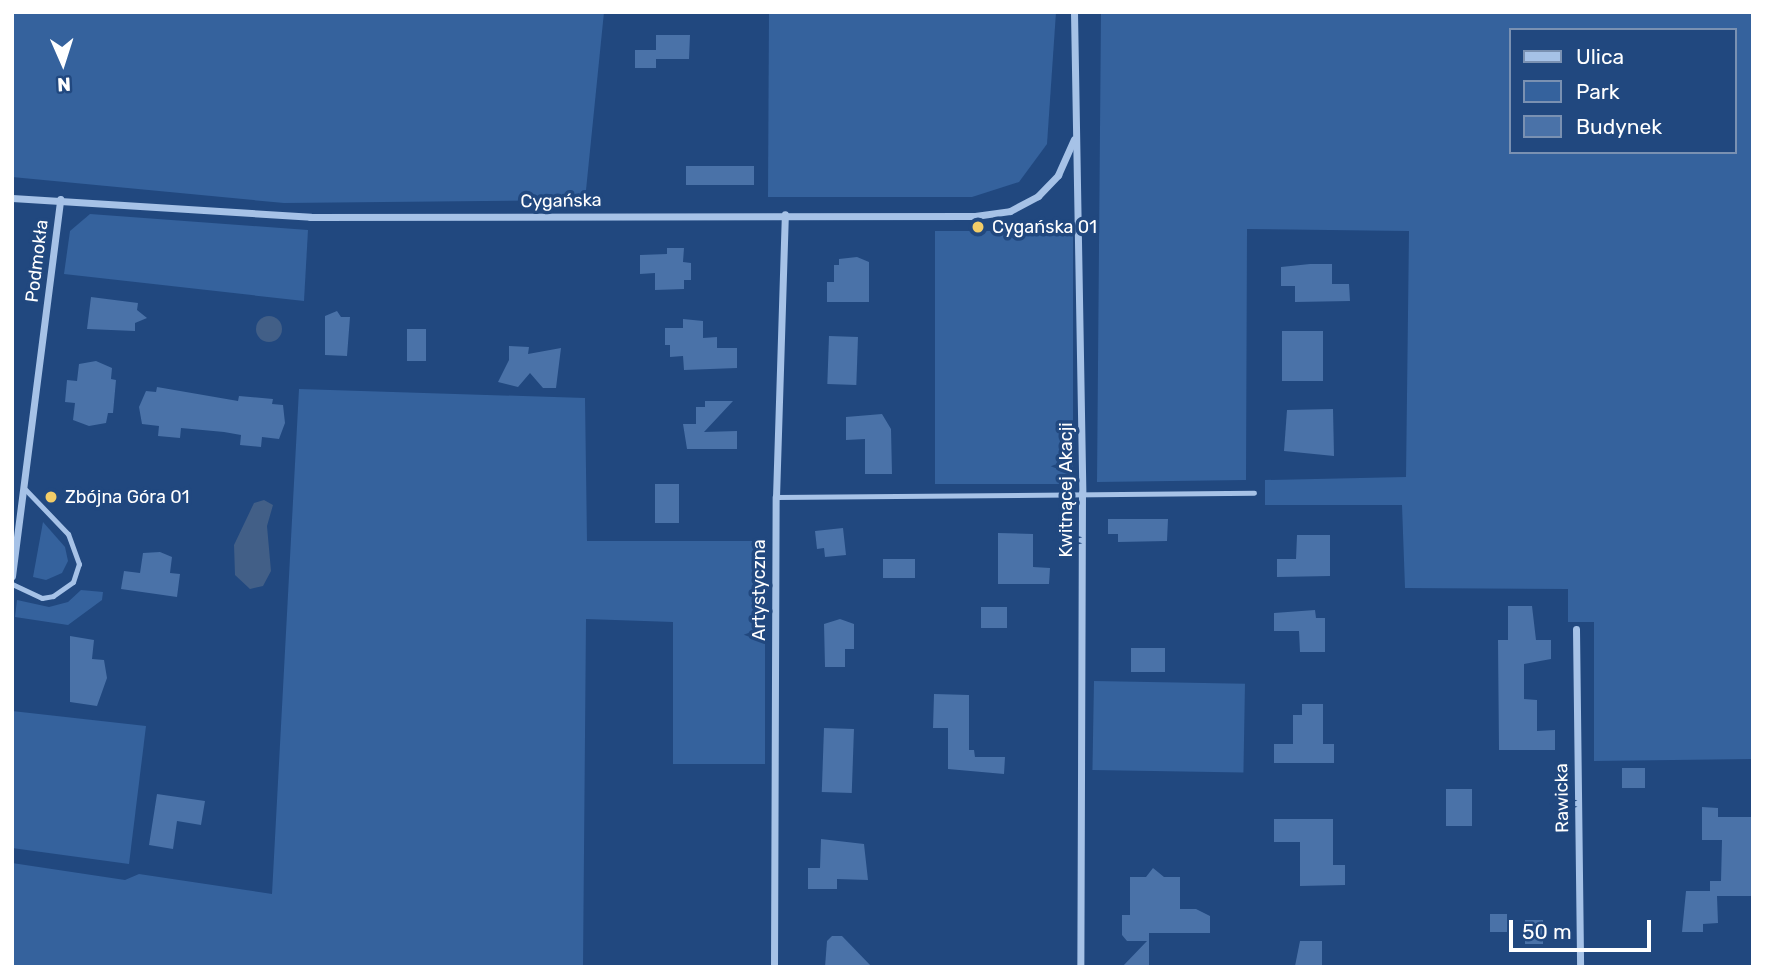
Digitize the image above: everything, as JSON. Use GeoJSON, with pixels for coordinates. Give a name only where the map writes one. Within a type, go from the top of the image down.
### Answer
{"type":"FeatureCollection","features":[{"type":"Feature","properties":{"kind":"street","name":"Kwitnącej Akacji"},"geometry":{"type":"LineString","coordinates":[[1074,12],[1073,139],[1082,493],[1080,967]]}},
{"type":"Feature","properties":{"kind":"street","name":"Cygańska"},"geometry":{"type":"LineString","coordinates":[[12,198],[310,217],[785,214],[975,216],[1010,211],[1038,195],[1058,174],[1073,139]]}},
{"type":"Feature","properties":{"kind":"street","name":"Podmokła"},"geometry":{"type":"LineString","coordinates":[[12,576],[60,199]]}},
{"type":"Feature","properties":{"kind":"street","name":"Artystyczna"},"geometry":{"type":"LineString","coordinates":[[775,967],[776,498],[785,214]]}},
{"type":"Feature","properties":{"kind":"street","name":"Rawicka"},"geometry":{"type":"LineString","coordinates":[[1576,629],[1580,967]]}},
{"type":"Feature","properties":{"kind":"lane"},"geometry":{"type":"LineString","coordinates":[[12,584],[42,598],[53,596],[72,582],[79,564],[68,534],[25,489]]}},
{"type":"Feature","properties":{"kind":"lane"},"geometry":{"type":"LineString","coordinates":[[776,498],[1254,493]]}},
{"type":"Feature","properties":{"kind":"green space"},"geometry":{"type":"Polygon","coordinates":[[[12,12],[604,12],[585,200],[284,203],[12,177],[12,12]]]}},
{"type":"Feature","properties":{"kind":"green space"},"geometry":{"type":"Polygon","coordinates":[[[769,12],[1056,12],[1047,144],[1019,182],[972,197],[768,197],[769,12]]]}},
{"type":"Feature","properties":{"kind":"green space"},"geometry":{"type":"Polygon","coordinates":[[[1101,12],[1753,12],[1753,822],[1752,759],[1594,761],[1594,622],[1568,622],[1568,589],[1405,588],[1402,505],[1265,505],[1265,480],[1406,477],[1409,231],[1247,229],[1246,480],[1097,482],[1101,12]]]}},
{"type":"Feature","properties":{"kind":"green space"},"geometry":{"type":"Polygon","coordinates":[[[90,214],[308,230],[304,301],[64,274],[70,231],[90,214]]]}},
{"type":"Feature","properties":{"kind":"green space"},"geometry":{"type":"Polygon","coordinates":[[[935,231],[1073,231],[1073,484],[935,484],[935,231]]]}},
{"type":"Feature","properties":{"kind":"green space"},"geometry":{"type":"Polygon","coordinates":[[[299,389],[585,398],[587,541],[765,541],[765,764],[673,764],[673,622],[586,619],[583,967],[12,967],[12,863],[125,880],[139,874],[272,894],[299,389]]]}},
{"type":"Feature","properties":{"kind":"green space"},"geometry":{"type":"Polygon","coordinates":[[[43,522],[65,547],[68,561],[62,573],[46,580],[33,577],[43,522]]]}},
{"type":"Feature","properties":{"kind":"green space"},"geometry":{"type":"Polygon","coordinates":[[[81,590],[103,592],[102,600],[68,625],[15,617],[17,600],[49,607],[68,602],[81,590]]]}},
{"type":"Feature","properties":{"kind":"green space"},"geometry":{"type":"Polygon","coordinates":[[[1094,681],[1245,684],[1243,773],[1092,770],[1094,681]]]}},
{"type":"Feature","properties":{"kind":"green space"},"geometry":{"type":"Polygon","coordinates":[[[12,711],[146,726],[129,864],[12,848],[12,711]]]}},
{"type":"Feature","properties":{"kind":"shaded area"},"geometry":{"type":"Polygon","coordinates":[[[269,316],[278,320],[282,329],[278,338],[269,342],[260,338],[256,329],[260,320],[269,316]]]}},
{"type":"Feature","properties":{"kind":"shaded area"},"geometry":{"type":"Polygon","coordinates":[[[264,500],[273,505],[267,526],[271,571],[263,586],[250,589],[235,575],[234,545],[254,503],[264,500]]]}},
{"type":"Feature","properties":{"kind":"building"},"geometry":{"type":"Polygon","coordinates":[[[656,35],[690,35],[689,59],[656,59],[656,68],[635,68],[635,50],[656,50],[656,35]]]}},
{"type":"Feature","properties":{"kind":"building"},"geometry":{"type":"Polygon","coordinates":[[[686,166],[754,166],[754,185],[686,185],[686,166]]]}},
{"type":"Feature","properties":{"kind":"building"},"geometry":{"type":"Polygon","coordinates":[[[667,248],[684,248],[683,262],[691,263],[691,280],[684,280],[684,289],[655,290],[655,273],[640,274],[640,255],[667,254],[667,248]]]}},
{"type":"Feature","properties":{"kind":"building"},"geometry":{"type":"Polygon","coordinates":[[[857,257],[869,262],[869,302],[827,302],[827,282],[834,282],[834,265],[839,265],[839,259],[857,257]]]}},
{"type":"Feature","properties":{"kind":"building"},"geometry":{"type":"Polygon","coordinates":[[[1332,264],[1332,284],[1349,284],[1350,301],[1295,302],[1295,286],[1281,286],[1281,267],[1332,264]]]}},
{"type":"Feature","properties":{"kind":"building"},"geometry":{"type":"Polygon","coordinates":[[[91,297],[138,303],[137,310],[147,318],[135,323],[135,331],[87,329],[91,297]]]}},
{"type":"Feature","properties":{"kind":"building"},"geometry":{"type":"Polygon","coordinates":[[[337,311],[341,317],[350,317],[347,356],[325,355],[325,316],[337,311]]]}},
{"type":"Feature","properties":{"kind":"building"},"geometry":{"type":"Polygon","coordinates":[[[683,319],[703,321],[703,338],[717,337],[717,348],[737,348],[737,368],[684,370],[683,356],[670,357],[670,345],[665,345],[665,328],[683,328],[683,319]]]}},
{"type":"Feature","properties":{"kind":"building"},"geometry":{"type":"Polygon","coordinates":[[[407,329],[426,329],[426,361],[407,361],[407,329]]]}},
{"type":"Feature","properties":{"kind":"building"},"geometry":{"type":"Polygon","coordinates":[[[1282,331],[1323,331],[1323,381],[1282,381],[1282,331]]]}},
{"type":"Feature","properties":{"kind":"building"},"geometry":{"type":"Polygon","coordinates":[[[829,336],[858,337],[856,385],[827,384],[829,336]]]}},
{"type":"Feature","properties":{"kind":"building"},"geometry":{"type":"Polygon","coordinates":[[[509,346],[529,347],[528,354],[561,348],[556,388],[543,388],[530,373],[518,387],[498,382],[509,360],[509,346]]]}},
{"type":"Feature","properties":{"kind":"building"},"geometry":{"type":"Polygon","coordinates":[[[96,361],[112,368],[111,379],[116,380],[113,413],[108,413],[106,423],[89,426],[73,420],[75,403],[65,402],[67,380],[77,381],[79,364],[96,361]]]}},
{"type":"Feature","properties":{"kind":"building"},"geometry":{"type":"Polygon","coordinates":[[[157,387],[238,401],[239,396],[273,399],[272,404],[283,405],[285,423],[279,439],[262,437],[261,447],[240,445],[241,435],[224,432],[181,428],[180,438],[158,436],[159,426],[142,424],[139,407],[146,391],[156,392],[157,387]]]}},
{"type":"Feature","properties":{"kind":"building"},"geometry":{"type":"Polygon","coordinates":[[[705,401],[733,401],[704,432],[737,431],[737,449],[687,449],[683,424],[696,424],[696,407],[705,407],[705,401]]]}},
{"type":"Feature","properties":{"kind":"building"},"geometry":{"type":"Polygon","coordinates":[[[1333,409],[1334,456],[1284,451],[1287,410],[1333,409]]]}},
{"type":"Feature","properties":{"kind":"building"},"geometry":{"type":"Polygon","coordinates":[[[882,414],[891,429],[892,474],[865,474],[865,439],[846,440],[846,417],[882,414]]]}},
{"type":"Feature","properties":{"kind":"building"},"geometry":{"type":"Polygon","coordinates":[[[655,484],[679,484],[679,523],[655,523],[655,484]]]}},
{"type":"Feature","properties":{"kind":"building"},"geometry":{"type":"Polygon","coordinates":[[[1108,519],[1168,519],[1167,541],[1118,542],[1118,534],[1108,534],[1108,519]]]}},
{"type":"Feature","properties":{"kind":"building"},"geometry":{"type":"Polygon","coordinates":[[[843,528],[846,555],[825,557],[824,548],[817,549],[815,531],[843,528]]]}},
{"type":"Feature","properties":{"kind":"building"},"geometry":{"type":"Polygon","coordinates":[[[998,533],[1033,534],[1033,567],[1050,568],[1049,584],[998,584],[998,533]]]}},
{"type":"Feature","properties":{"kind":"building"},"geometry":{"type":"Polygon","coordinates":[[[1297,535],[1330,535],[1330,576],[1277,577],[1277,559],[1296,559],[1297,535]]]}},
{"type":"Feature","properties":{"kind":"building"},"geometry":{"type":"Polygon","coordinates":[[[160,552],[172,557],[170,573],[180,574],[177,597],[121,589],[124,571],[140,573],[143,553],[160,552]]]}},
{"type":"Feature","properties":{"kind":"building"},"geometry":{"type":"Polygon","coordinates":[[[883,559],[915,559],[915,578],[883,578],[883,559]]]}},
{"type":"Feature","properties":{"kind":"building"},"geometry":{"type":"Polygon","coordinates":[[[1508,606],[1532,606],[1536,640],[1551,640],[1551,659],[1524,664],[1524,699],[1537,700],[1537,731],[1555,730],[1555,750],[1499,750],[1498,640],[1508,640],[1508,606]]]}},
{"type":"Feature","properties":{"kind":"building"},"geometry":{"type":"Polygon","coordinates":[[[981,607],[1007,607],[1007,628],[981,628],[981,607]]]}},
{"type":"Feature","properties":{"kind":"building"},"geometry":{"type":"Polygon","coordinates":[[[1315,610],[1316,618],[1325,618],[1325,652],[1300,652],[1299,631],[1274,631],[1274,613],[1315,610]]]}},
{"type":"Feature","properties":{"kind":"building"},"geometry":{"type":"Polygon","coordinates":[[[840,619],[854,624],[854,649],[845,649],[845,667],[825,667],[824,624],[840,619]]]}},
{"type":"Feature","properties":{"kind":"building"},"geometry":{"type":"Polygon","coordinates":[[[70,636],[94,640],[92,659],[104,660],[107,678],[97,706],[70,702],[70,636]]]}},
{"type":"Feature","properties":{"kind":"building"},"geometry":{"type":"Polygon","coordinates":[[[1131,648],[1165,648],[1165,672],[1131,672],[1131,648]]]}},
{"type":"Feature","properties":{"kind":"building"},"geometry":{"type":"Polygon","coordinates":[[[934,694],[969,695],[969,750],[974,750],[975,757],[1005,757],[1004,774],[948,769],[948,728],[933,728],[934,694]]]}},
{"type":"Feature","properties":{"kind":"building"},"geometry":{"type":"Polygon","coordinates":[[[1302,704],[1323,704],[1323,744],[1334,744],[1334,763],[1274,763],[1274,744],[1293,744],[1293,715],[1302,715],[1302,704]]]}},
{"type":"Feature","properties":{"kind":"building"},"geometry":{"type":"Polygon","coordinates":[[[824,728],[854,729],[852,793],[822,792],[824,728]]]}},
{"type":"Feature","properties":{"kind":"building"},"geometry":{"type":"Polygon","coordinates":[[[1622,768],[1645,768],[1645,788],[1622,788],[1622,768]]]}},
{"type":"Feature","properties":{"kind":"building"},"geometry":{"type":"Polygon","coordinates":[[[1446,789],[1472,789],[1472,826],[1446,826],[1446,789]]]}},
{"type":"Feature","properties":{"kind":"building"},"geometry":{"type":"Polygon","coordinates":[[[157,794],[205,801],[201,825],[177,821],[173,849],[149,845],[157,794]]]}},
{"type":"Feature","properties":{"kind":"building"},"geometry":{"type":"Polygon","coordinates":[[[1702,807],[1718,808],[1718,817],[1751,817],[1751,896],[1717,896],[1718,923],[1703,924],[1703,932],[1682,932],[1686,891],[1710,891],[1710,881],[1721,881],[1722,840],[1702,840],[1702,807]]]}},
{"type":"Feature","properties":{"kind":"building"},"geometry":{"type":"Polygon","coordinates":[[[1274,819],[1333,819],[1333,865],[1345,865],[1345,885],[1300,886],[1300,842],[1274,842],[1274,819]]]}},
{"type":"Feature","properties":{"kind":"building"},"geometry":{"type":"Polygon","coordinates":[[[821,839],[864,844],[868,880],[837,879],[837,889],[808,889],[808,868],[820,868],[821,839]]]}},
{"type":"Feature","properties":{"kind":"building"},"geometry":{"type":"Polygon","coordinates":[[[1153,868],[1164,877],[1180,877],[1180,909],[1196,909],[1210,916],[1210,933],[1149,933],[1149,967],[1122,967],[1147,941],[1127,941],[1122,935],[1122,915],[1130,915],[1130,877],[1146,877],[1153,868]]]}},
{"type":"Feature","properties":{"kind":"building"},"geometry":{"type":"Polygon","coordinates":[[[1490,914],[1507,914],[1507,932],[1490,932],[1490,914]]]}},
{"type":"Feature","properties":{"kind":"building"},"geometry":{"type":"Polygon","coordinates":[[[1525,920],[1543,920],[1543,944],[1525,944],[1525,920]]]}},
{"type":"Feature","properties":{"kind":"building"},"geometry":{"type":"Polygon","coordinates":[[[832,936],[842,936],[872,967],[825,967],[827,941],[832,936]]]}},
{"type":"Feature","properties":{"kind":"building"},"geometry":{"type":"Polygon","coordinates":[[[1300,941],[1322,941],[1322,967],[1295,966],[1300,941]]]}},
{"type":"Feature","properties":{"kind":"place","name":"Cygańska 01"},"geometry":{"type":"Point","coordinates":[978,227]}},
{"type":"Feature","properties":{"kind":"place","name":"Zbójna Góra 01"},"geometry":{"type":"Point","coordinates":[51,497]}}]}
